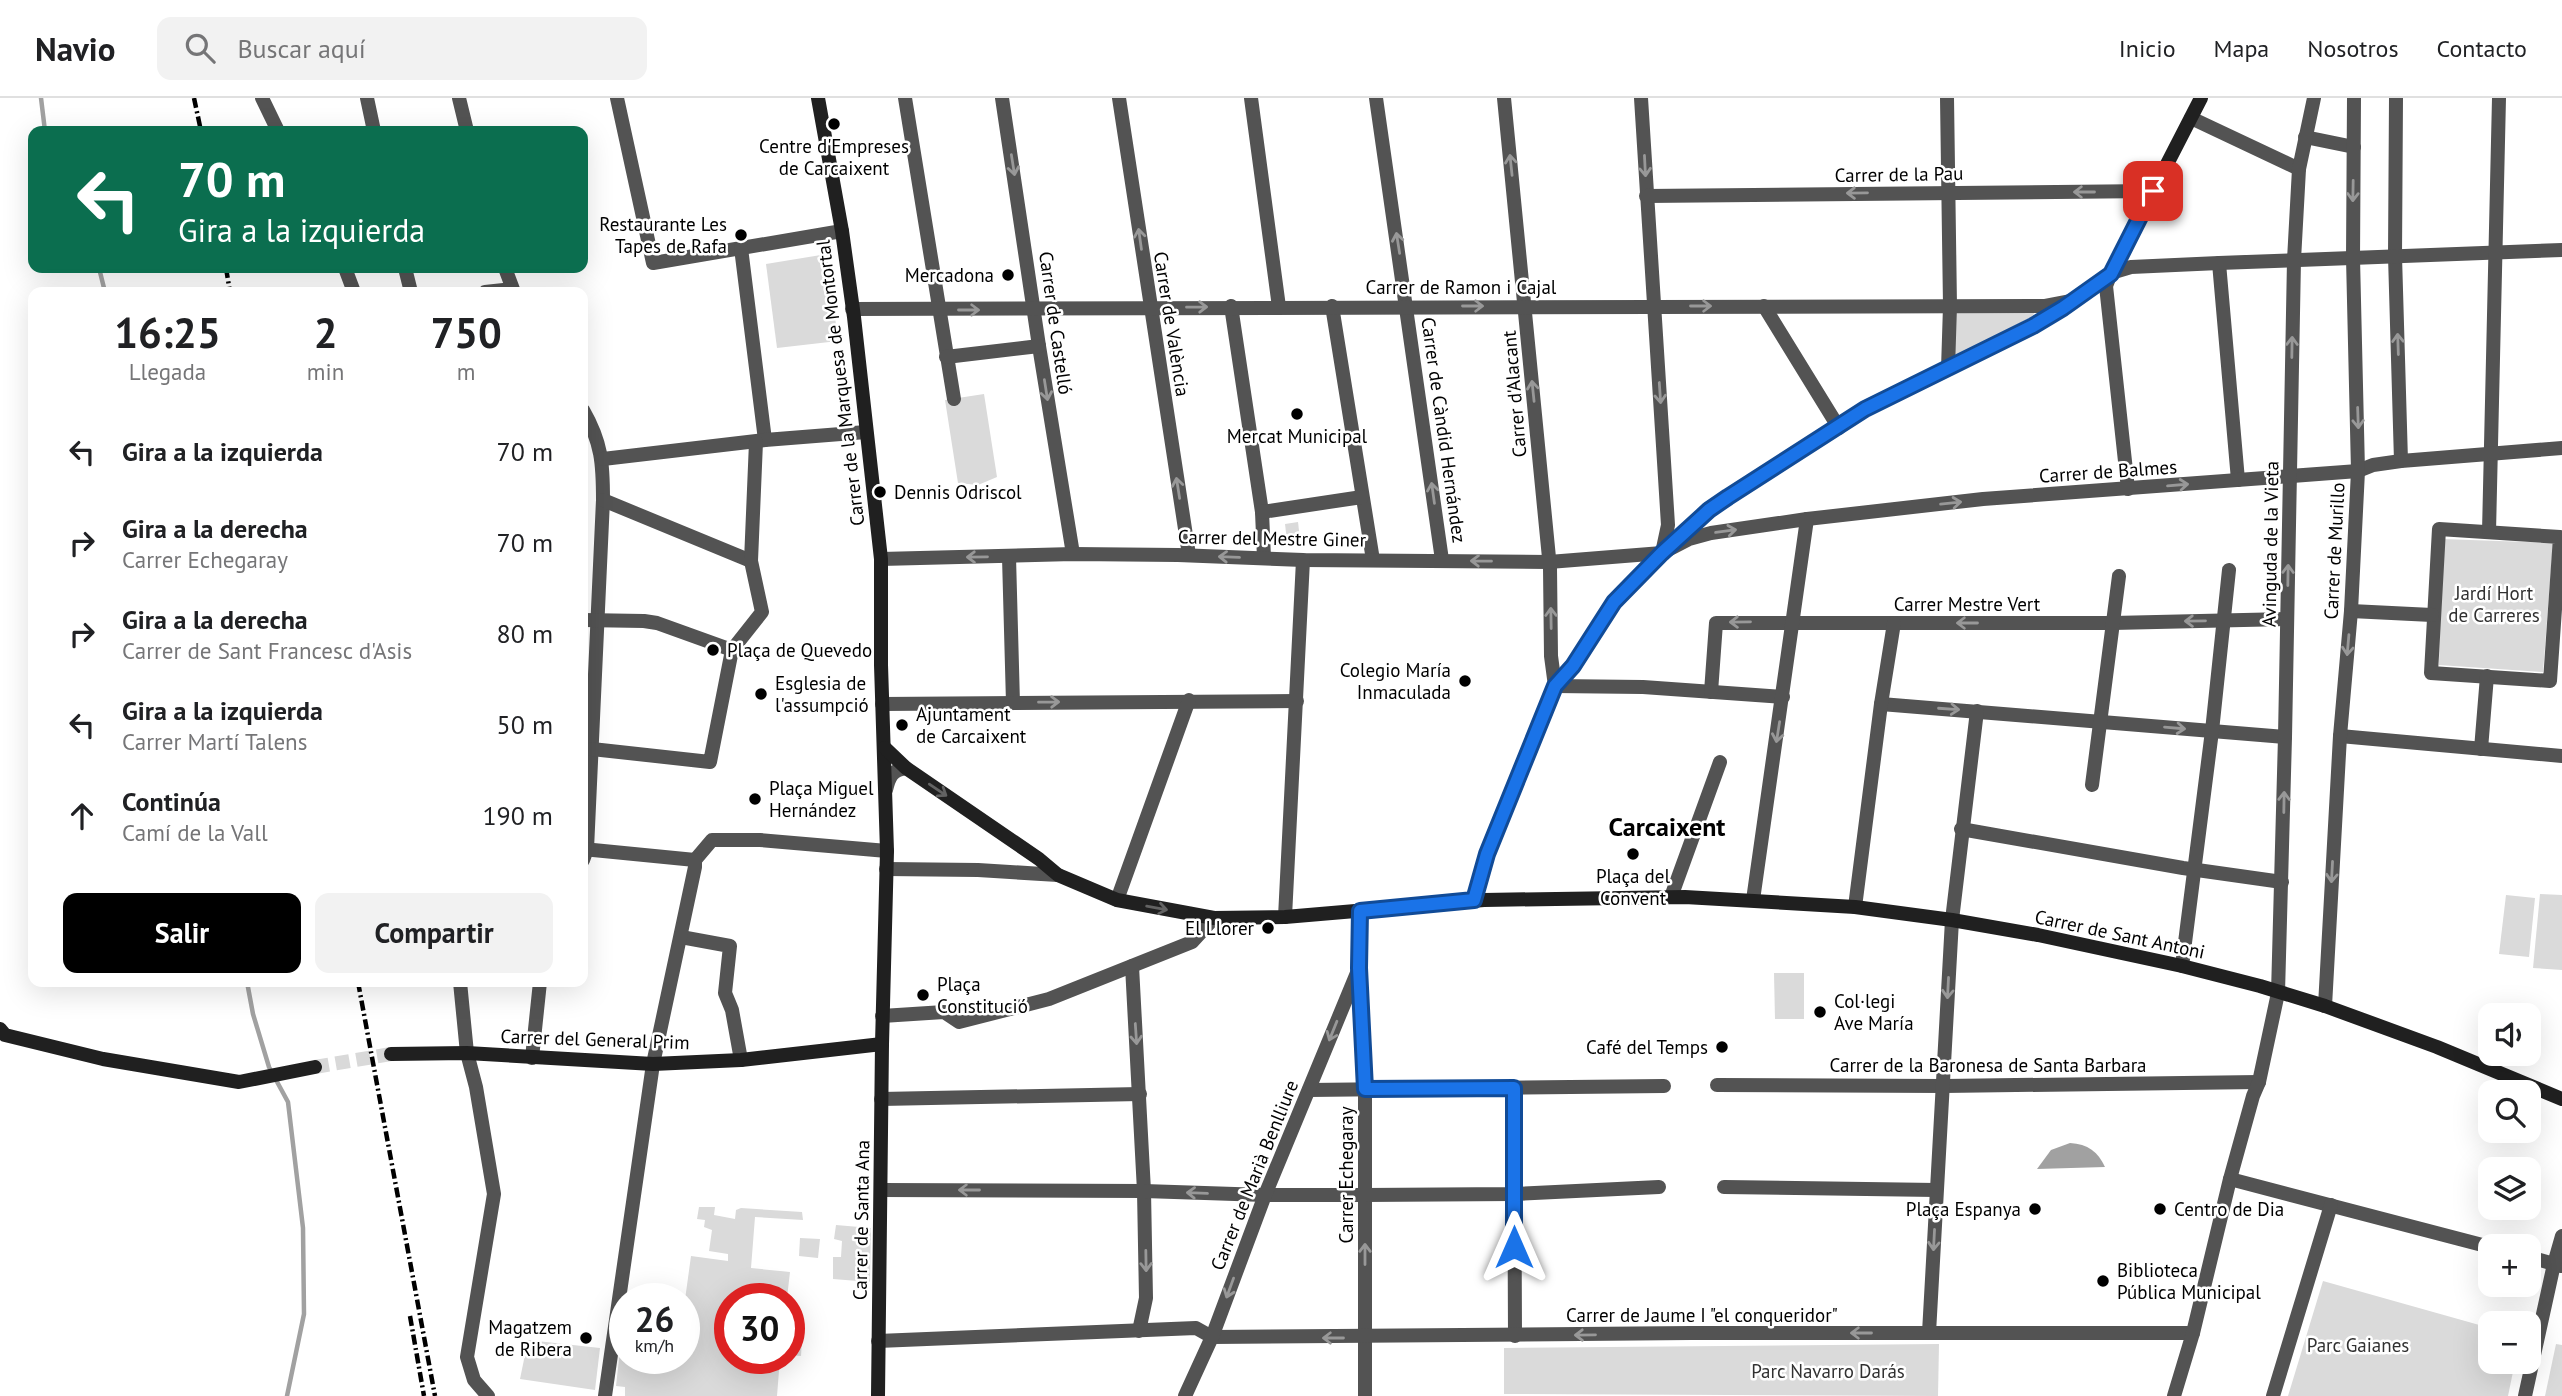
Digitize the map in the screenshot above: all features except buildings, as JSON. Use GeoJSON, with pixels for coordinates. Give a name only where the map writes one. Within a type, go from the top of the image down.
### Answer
{"type":"FeatureCollection","features":[{"type":"Feature","properties":{"kind":"street"},"geometry":{"type":"LineString","coordinates":[[262,98],[276,126]]}},
{"type":"Feature","properties":{"kind":"street"},"geometry":{"type":"LineString","coordinates":[[367,98],[373,126]]}},
{"type":"Feature","properties":{"kind":"street"},"geometry":{"type":"LineString","coordinates":[[459,98],[466,126]]}},
{"type":"Feature","properties":{"kind":"street"},"geometry":{"type":"LineString","coordinates":[[617,98],[653,263],[842,231]]}},
{"type":"Feature","properties":{"kind":"street","name":"Carrer de la Marquesa de Montortal"},"geometry":{"type":"LineString","coordinates":[[818,98],[842,231],[881,559],[881,665],[887,850]]}},
{"type":"Feature","properties":{"kind":"street"},"geometry":{"type":"LineString","coordinates":[[905,98],[954,399]]}},
{"type":"Feature","properties":{"kind":"street","name":"Carrer de Castelló"},"geometry":{"type":"LineString","coordinates":[[1002,98],[1073,554]]}},
{"type":"Feature","properties":{"kind":"street","name":"Carrer de València"},"geometry":{"type":"LineString","coordinates":[[1119,98],[1189,555]]}},
{"type":"Feature","properties":{"kind":"street"},"geometry":{"type":"LineString","coordinates":[[1251,98],[1279,307]]}},
{"type":"Feature","properties":{"kind":"street","name":"Carrer de Càndid Hernández"},"geometry":{"type":"LineString","coordinates":[[1376,98],[1443,560]]}},
{"type":"Feature","properties":{"kind":"street","name":"Carrer d'Alacant"},"geometry":{"type":"LineString","coordinates":[[1504,98],[1549,562],[1551,656],[1555,686]]}},
{"type":"Feature","properties":{"kind":"street"},"geometry":{"type":"LineString","coordinates":[[1641,98],[1668,525],[1662,553]]}},
{"type":"Feature","properties":{"kind":"street"},"geometry":{"type":"LineString","coordinates":[[1947,98],[1950,306],[1948,369]]}},
{"type":"Feature","properties":{"kind":"street"},"geometry":{"type":"LineString","coordinates":[[2128,489],[2106,286],[2201,98]]}},
{"type":"Feature","properties":{"kind":"street","name":"Avinguda de la Vieta"},"geometry":{"type":"LineString","coordinates":[[2174,1396],[2193,1333],[2230,1179],[2259,1082],[2278,993],[2286,737],[2294,260],[2299,169],[2314,98]]}},
{"type":"Feature","properties":{"kind":"street","name":"Carrer de Murillo"},"geometry":{"type":"LineString","coordinates":[[2325,1006],[2358,471],[2353,257],[2354,98]]}},
{"type":"Feature","properties":{"kind":"street"},"geometry":{"type":"LineString","coordinates":[[2396,98],[2395,256],[2401,461]]}},
{"type":"Feature","properties":{"kind":"street"},"geometry":{"type":"LineString","coordinates":[[2489,532],[2499,98]]}},
{"type":"Feature","properties":{"kind":"street"},"geometry":{"type":"LineString","coordinates":[[2191,118],[2299,169]]}},
{"type":"Feature","properties":{"kind":"street"},"geometry":{"type":"LineString","coordinates":[[2305,137],[2354,147]]}},
{"type":"Feature","properties":{"kind":"street","name":"Carrer de la Pau"},"geometry":{"type":"LineString","coordinates":[[1646,196],[2153,191]]}},
{"type":"Feature","properties":{"kind":"street"},"geometry":{"type":"LineString","coordinates":[[592,749],[710,762],[732,650],[762,612],[751,561],[761,441],[741,248]]}},
{"type":"Feature","properties":{"kind":"street"},"geometry":{"type":"LineString","coordinates":[[1474,900],[1487,854],[1555,686],[1573,666],[1614,602],[1709,510],[1874,404],[2033,326],[2111,274],[2131,267],[2562,250]]}},
{"type":"Feature","properties":{"kind":"street"},"geometry":{"type":"LineString","coordinates":[[2219,262],[2238,480]]}},
{"type":"Feature","properties":{"kind":"street","name":"Carrer de Ramon i Cajal"},"geometry":{"type":"LineString","coordinates":[[852,309],[2044,306],[2070,302]]}},
{"type":"Feature","properties":{"kind":"street"},"geometry":{"type":"LineString","coordinates":[[1231,306],[1262,512],[1264,558]]}},
{"type":"Feature","properties":{"kind":"street"},"geometry":{"type":"LineString","coordinates":[[1332,306],[1373,560]]}},
{"type":"Feature","properties":{"kind":"street"},"geometry":{"type":"LineString","coordinates":[[1764,306],[1839,428]]}},
{"type":"Feature","properties":{"kind":"street"},"geometry":{"type":"LineString","coordinates":[[946,358],[1039,346]]}},
{"type":"Feature","properties":{"kind":"street"},"geometry":{"type":"LineString","coordinates":[[588,422],[603,458],[599,620],[593,684],[588,801]]}},
{"type":"Feature","properties":{"kind":"street"},"geometry":{"type":"LineString","coordinates":[[603,458],[866,432]]}},
{"type":"Feature","properties":{"kind":"street","name":"Carrer de Balmes"},"geometry":{"type":"LineString","coordinates":[[1662,553],[1689,538],[1807,519],[1983,499],[2358,471],[2373,465],[2401,461],[2562,448]]}},
{"type":"Feature","properties":{"kind":"street","name":"Carrer del Mestre Giner"},"geometry":{"type":"LineString","coordinates":[[1262,512],[1362,497]]}},
{"type":"Feature","properties":{"kind":"street"},"geometry":{"type":"LineString","coordinates":[[603,500],[751,561]]}},
{"type":"Feature","properties":{"kind":"street"},"geometry":{"type":"LineString","coordinates":[[1753,900],[1807,519]]}},
{"type":"Feature","properties":{"kind":"street"},"geometry":{"type":"LineString","coordinates":[[2438,529],[2489,532],[2560,537],[2550,681],[2431,673],[2438,529]]}},
{"type":"Feature","properties":{"kind":"street","name":"Carrer del Mestre Giner"},"geometry":{"type":"LineString","coordinates":[[881,559],[1073,554],[1303,560],[1549,562],[1662,553]]}},
{"type":"Feature","properties":{"kind":"street"},"geometry":{"type":"LineString","coordinates":[[1009,557],[1013,702]]}},
{"type":"Feature","properties":{"kind":"street"},"geometry":{"type":"LineString","coordinates":[[1284,917],[1303,560]]}},
{"type":"Feature","properties":{"kind":"street"},"geometry":{"type":"LineString","coordinates":[[2182,966],[2196,869],[2229,570]]}},
{"type":"Feature","properties":{"kind":"street"},"geometry":{"type":"LineString","coordinates":[[2092,785],[2119,576]]}},
{"type":"Feature","properties":{"kind":"street"},"geometry":{"type":"LineString","coordinates":[[2351,611],[2432,615]]}},
{"type":"Feature","properties":{"kind":"street","name":"Carrer Mestre Vert"},"geometry":{"type":"LineString","coordinates":[[1712,691],[1716,622],[2113,623],[2287,619]]}},
{"type":"Feature","properties":{"kind":"street"},"geometry":{"type":"LineString","coordinates":[[588,620],[657,623],[732,650]]}},
{"type":"Feature","properties":{"kind":"street"},"geometry":{"type":"LineString","coordinates":[[1855,907],[1894,623]]}},
{"type":"Feature","properties":{"kind":"street"},"geometry":{"type":"LineString","coordinates":[[2481,749],[2487,676]]}},
{"type":"Feature","properties":{"kind":"street"},"geometry":{"type":"LineString","coordinates":[[1555,686],[1643,687],[1783,696]]}},
{"type":"Feature","properties":{"kind":"street"},"geometry":{"type":"LineString","coordinates":[[1117,900],[1189,700]]}},
{"type":"Feature","properties":{"kind":"street"},"geometry":{"type":"LineString","coordinates":[[882,704],[1297,701]]}},
{"type":"Feature","properties":{"kind":"street"},"geometry":{"type":"LineString","coordinates":[[1881,704],[2286,737]]}},
{"type":"Feature","properties":{"kind":"street"},"geometry":{"type":"LineString","coordinates":[[1929,1333],[1951,920],[1977,711]]}},
{"type":"Feature","properties":{"kind":"street"},"geometry":{"type":"LineString","coordinates":[[2340,736],[2562,756]]}},
{"type":"Feature","properties":{"kind":"street","name":"Carrer de Sant Antoni"},"geometry":{"type":"LineString","coordinates":[[884,744],[906,768],[1039,859],[1058,875],[1117,900],[1214,918],[1284,917],[1474,900],[1671,897],[1855,907],[1951,920],[2038,935],[2182,966],[2325,1006],[2437,1047],[2562,1099]]}},
{"type":"Feature","properties":{"kind":"street"},"geometry":{"type":"LineString","coordinates":[[1671,897],[1720,762]]}},
{"type":"Feature","properties":{"kind":"street"},"geometry":{"type":"LineString","coordinates":[[886,790],[889,777],[906,768]]}},
{"type":"Feature","properties":{"kind":"street"},"geometry":{"type":"LineString","coordinates":[[1961,829],[2282,882]]}},
{"type":"Feature","properties":{"kind":"street"},"geometry":{"type":"LineString","coordinates":[[605,1396],[653,1064],[695,860],[712,840],[760,840],[887,850]]}},
{"type":"Feature","properties":{"kind":"street","name":"Carrer de Santa Ana"},"geometry":{"type":"LineString","coordinates":[[878,1396],[881,1044],[887,850]]}},
{"type":"Feature","properties":{"kind":"street"},"geometry":{"type":"LineString","coordinates":[[588,853],[695,860]]}},
{"type":"Feature","properties":{"kind":"street"},"geometry":{"type":"LineString","coordinates":[[886,869],[978,870],[1058,875]]}},
{"type":"Feature","properties":{"kind":"street","name":"Carrer Echegaray"},"geometry":{"type":"LineString","coordinates":[[1360,911],[1359,968],[1365,1089],[1365,1396]]}},
{"type":"Feature","properties":{"kind":"street"},"geometry":{"type":"LineString","coordinates":[[883,1016],[944,1012],[959,1022],[1049,999],[1192,942],[1214,918]]}},
{"type":"Feature","properties":{"kind":"street"},"geometry":{"type":"LineString","coordinates":[[681,937],[730,946],[725,993],[732,1010],[741,1060]]}},
{"type":"Feature","properties":{"kind":"street"},"geometry":{"type":"LineString","coordinates":[[1132,966],[1144,1191],[1146,1298],[1139,1331]]}},
{"type":"Feature","properties":{"kind":"street","name":"Carrer de Marià Benlliure"},"geometry":{"type":"LineString","coordinates":[[1185,1396],[1212,1338],[1265,1195],[1359,968]]}},
{"type":"Feature","properties":{"kind":"street"},"geometry":{"type":"LineString","coordinates":[[460,987],[467,1053],[494,1194],[467,1357],[469,1371],[488,1396]]}},
{"type":"Feature","properties":{"kind":"street"},"geometry":{"type":"LineString","coordinates":[[532,1058],[539,987]]}},
{"type":"Feature","properties":{"kind":"street"},"geometry":{"type":"LineString","coordinates":[[0,1029],[5,1035],[103,1059],[239,1082],[315,1067]]}},
{"type":"Feature","properties":{"kind":"street","name":"Carrer del General Prim"},"geometry":{"type":"LineString","coordinates":[[390,1054],[467,1053],[653,1064],[741,1060],[881,1044]]}},
{"type":"Feature","properties":{"kind":"street","name":"Carrer de la Baronesa de Santa Barbara"},"geometry":{"type":"LineString","coordinates":[[1717,1085],[1944,1086],[2259,1082]]}},
{"type":"Feature","properties":{"kind":"street"},"geometry":{"type":"LineString","coordinates":[[1309,1090],[1664,1086]]}},
{"type":"Feature","properties":{"kind":"street"},"geometry":{"type":"LineString","coordinates":[[1514,1088],[1515,1336]]}},
{"type":"Feature","properties":{"kind":"street"},"geometry":{"type":"LineString","coordinates":[[881,1099],[1140,1094]]}},
{"type":"Feature","properties":{"kind":"street"},"geometry":{"type":"LineString","coordinates":[[2230,1179],[2478,1244]]}},
{"type":"Feature","properties":{"kind":"street"},"geometry":{"type":"LineString","coordinates":[[1724,1187],[1936,1191]]}},
{"type":"Feature","properties":{"kind":"street"},"geometry":{"type":"LineString","coordinates":[[881,1190],[1364,1195],[1514,1194],[1659,1188]]}},
{"type":"Feature","properties":{"kind":"street"},"geometry":{"type":"LineString","coordinates":[[2273,1396],[2330,1205]]}},
{"type":"Feature","properties":{"kind":"street"},"geometry":{"type":"LineString","coordinates":[[2525,1396],[2558,1265],[2562,1236]]}},
{"type":"Feature","properties":{"kind":"street"},"geometry":{"type":"LineString","coordinates":[[2541,1260],[2558,1265]]}},
{"type":"Feature","properties":{"kind":"street","name":"Carrer de Jaume I \"el conqueridor\""},"geometry":{"type":"LineString","coordinates":[[878,1341],[1196,1328],[1212,1338],[2193,1333]]}},
{"type":"Feature","properties":{"kind":"green space"},"geometry":{"type":"Polygon","coordinates":[[[827,254],[838,341],[777,348],[766,264],[827,254]]]}},
{"type":"Feature","properties":{"kind":"green space"},"geometry":{"type":"Polygon","coordinates":[[[1953,311],[2034,313],[2033,316],[1954,358],[1953,311]]]}},
{"type":"Feature","properties":{"kind":"green space"},"geometry":{"type":"Polygon","coordinates":[[[984,394],[997,477],[978,485],[958,483],[945,400],[984,394]]]}},
{"type":"Feature","properties":{"kind":"green space"},"geometry":{"type":"Polygon","coordinates":[[[1298,522],[1300,539],[1287,541],[1285,524],[1298,522]]]}},
{"type":"Feature","properties":{"kind":"green space","name":"Jardí Hort de Carreres"},"geometry":{"type":"Polygon","coordinates":[[[2442,539],[2553,543],[2543,672],[2439,665],[2442,539]]]}},
{"type":"Feature","properties":{"kind":"green space"},"geometry":{"type":"Polygon","coordinates":[[[2540,894],[2562,895],[2562,970],[2533,968],[2540,894]]]}},
{"type":"Feature","properties":{"kind":"green space"},"geometry":{"type":"Polygon","coordinates":[[[2506,895],[2535,898],[2529,957],[2499,954],[2506,895]]]}},
{"type":"Feature","properties":{"kind":"green space"},"geometry":{"type":"Polygon","coordinates":[[[1774,973],[1804,973],[1804,1019],[1775,1019],[1774,973]]]}},
{"type":"Feature","properties":{"kind":"green space"},"geometry":{"type":"Polygon","coordinates":[[[699,1207],[715,1207],[714,1215],[735,1219],[736,1210],[741,1208],[802,1212],[803,1220],[755,1217],[751,1268],[790,1272],[789,1283],[714,1283],[714,1374],[779,1374],[777,1396],[625,1396],[625,1387],[616,1386],[617,1374],[700,1374],[700,1283],[687,1283],[691,1256],[728,1261],[728,1254],[709,1251],[712,1230],[704,1227],[705,1220],[697,1219],[699,1207]]]}},
{"type":"Feature","properties":{"kind":"green space"},"geometry":{"type":"Polygon","coordinates":[[[836,1225],[871,1228],[870,1282],[833,1279],[833,1257],[841,1257],[842,1241],[834,1239],[836,1225]]]}},
{"type":"Feature","properties":{"kind":"green space"},"geometry":{"type":"Polygon","coordinates":[[[800,1238],[820,1239],[818,1258],[799,1256],[800,1238]]]}},
{"type":"Feature","properties":{"kind":"green space","name":"Parc Gaianes"},"geometry":{"type":"Polygon","coordinates":[[[2323,1281],[2478,1325],[2478,1374],[2513,1374],[2508,1396],[2288,1396],[2323,1281]]]}},
{"type":"Feature","properties":{"kind":"green space"},"geometry":{"type":"Polygon","coordinates":[[[528,1340],[600,1348],[595,1390],[520,1379],[528,1340]]]}},
{"type":"Feature","properties":{"kind":"green space","name":"Parc Navarro Darás"},"geometry":{"type":"Polygon","coordinates":[[[1939,1344],[1938,1396],[1504,1394],[1504,1348],[1939,1344]]]}},
{"type":"Feature","properties":{"kind":"green space"},"geometry":{"type":"Polygon","coordinates":[[[2556,1344],[2562,1345],[2562,1396],[2545,1396],[2556,1344]]]}},
{"type":"Feature","properties":{"kind":"shaded area"},"geometry":{"type":"Polygon","coordinates":[[[2070,1143],[2092,1150],[2105,1167],[2037,1169],[2051,1150],[2070,1143]]]}},
{"type":"Feature","properties":{"kind":"waterway"},"geometry":{"type":"LineString","coordinates":[[41,98],[44,126]]}},
{"type":"Feature","properties":{"kind":"waterway"},"geometry":{"type":"LineString","coordinates":[[100,273],[104,287]]}},
{"type":"Feature","properties":{"kind":"waterway"},"geometry":{"type":"LineString","coordinates":[[248,987],[269,1067],[288,1102],[303,1228],[304,1314],[287,1396]]}},
{"type":"Feature","properties":{"kind":"tunnel"},"geometry":{"type":"LineString","coordinates":[[315,1067],[391,1054]]}},
{"type":"Feature","properties":{"kind":"railway"},"geometry":{"type":"LineString","coordinates":[[194,98],[200,126]]}},
{"type":"Feature","properties":{"kind":"railway"},"geometry":{"type":"LineString","coordinates":[[227,273],[229,287]]}},
{"type":"Feature","properties":{"kind":"railway"},"geometry":{"type":"LineString","coordinates":[[359,987],[435,1396]]}},
{"type":"Feature","properties":{"kind":"railway"},"geometry":{"type":"LineString","coordinates":[[410,1316],[424,1396]]}},
{"type":"Feature","properties":{"kind":"place","name":"Centre d'Empreses de Carcaixent"},"geometry":{"type":"Point","coordinates":[834,124]}},
{"type":"Feature","properties":{"kind":"place","name":"Restaurante Les Tapes de Rafa"},"geometry":{"type":"Point","coordinates":[741,235]}},
{"type":"Feature","properties":{"kind":"place","name":"Mercadona"},"geometry":{"type":"Point","coordinates":[1008,275]}},
{"type":"Feature","properties":{"kind":"place","name":"Mercat Municipal"},"geometry":{"type":"Point","coordinates":[1297,414]}},
{"type":"Feature","properties":{"kind":"place","name":"Dennis Odriscol"},"geometry":{"type":"Point","coordinates":[880,492]}},
{"type":"Feature","properties":{"kind":"place","name":"Plaça de Quevedo"},"geometry":{"type":"Point","coordinates":[713,650]}},
{"type":"Feature","properties":{"kind":"place","name":"Colegio María Inmaculada"},"geometry":{"type":"Point","coordinates":[1465,681]}},
{"type":"Feature","properties":{"kind":"place","name":"Esglesia de l'assumpció"},"geometry":{"type":"Point","coordinates":[761,694]}},
{"type":"Feature","properties":{"kind":"place","name":"Ajuntament de Carcaixent"},"geometry":{"type":"Point","coordinates":[902,725]}},
{"type":"Feature","properties":{"kind":"place","name":"Plaça Miguel Hernández"},"geometry":{"type":"Point","coordinates":[755,799]}},
{"type":"Feature","properties":{"kind":"place","name":"Plaça del Convent"},"geometry":{"type":"Point","coordinates":[1633,854]}},
{"type":"Feature","properties":{"kind":"place","name":"El Llorer"},"geometry":{"type":"Point","coordinates":[1268,928]}},
{"type":"Feature","properties":{"kind":"place","name":"Plaça Constitució"},"geometry":{"type":"Point","coordinates":[923,995]}},
{"type":"Feature","properties":{"kind":"place","name":"Col·legi Ave María"},"geometry":{"type":"Point","coordinates":[1820,1012]}},
{"type":"Feature","properties":{"kind":"place","name":"Café del Temps"},"geometry":{"type":"Point","coordinates":[1722,1047]}},
{"type":"Feature","properties":{"kind":"place","name":"Plaça Espanya"},"geometry":{"type":"Point","coordinates":[2035,1209]}},
{"type":"Feature","properties":{"kind":"place","name":"Centro de Dia"},"geometry":{"type":"Point","coordinates":[2160,1209]}},
{"type":"Feature","properties":{"kind":"place","name":"Biblioteca Pública Municipal"},"geometry":{"type":"Point","coordinates":[2103,1281]}},
{"type":"Feature","properties":{"kind":"place","name":"Magatzem de Ribera"},"geometry":{"type":"Point","coordinates":[586,1338]}},
{"type":"Feature","properties":{"kind":"district","name":"Carcaixent"},"geometry":{"type":"Point","coordinates":[1667,827]}},
{"type":"Feature","properties":{"kind":"route"},"geometry":{"type":"LineString","coordinates":[[1514,1247],[1514,1088],[1365,1089],[1359,968],[1360,911],[1474,900],[1487,854],[1555,686],[1573,666],[1614,602],[1662,553],[1709,510],[1728,497],[1865,409],[2033,326],[2111,274],[2153,191]]}}]}
